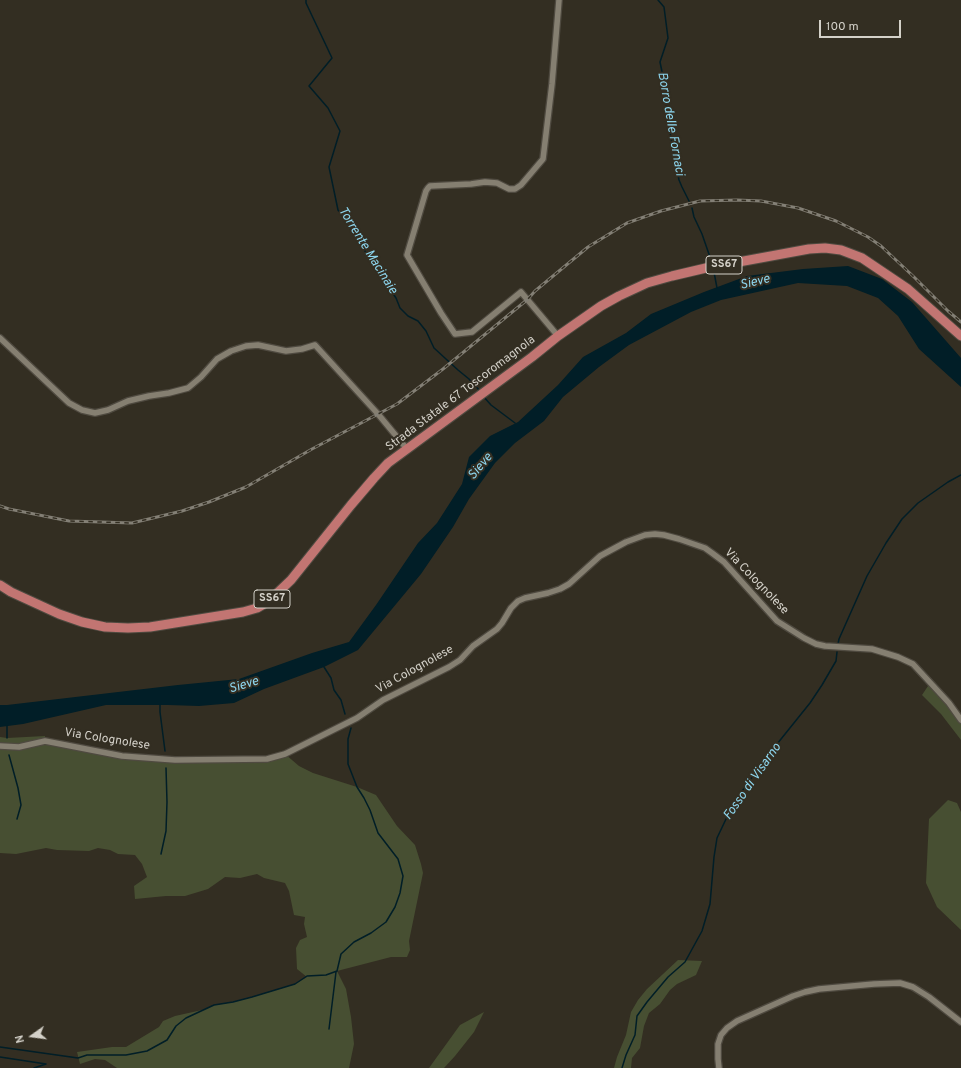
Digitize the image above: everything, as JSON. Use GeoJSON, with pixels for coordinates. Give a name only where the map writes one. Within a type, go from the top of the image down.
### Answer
{"type":"FeatureCollection","features":[{"type":"Feature","properties":{"kind":"main road","name":"Strada Statale 67 Toscoromagnola"},"geometry":{"type":"LineString","coordinates":[[0,585],[11,592],[59,614],[82,622],[105,627],[150,627],[243,612],[257,608],[269,602],[291,580],[351,505],[388,463],[600,306],[647,283],[672,276],[706,268],[809,250],[825,248],[841,250],[862,258],[908,289],[961,336]]}},
{"type":"Feature","properties":{"kind":"street"},"geometry":{"type":"LineString","coordinates":[[558,336],[521,292],[472,332],[455,334],[441,313],[408,254],[426,191],[430,186],[486,182],[497,183],[509,190],[515,189],[521,185],[543,159],[552,84],[559,0]]}},
{"type":"Feature","properties":{"kind":"street"},"geometry":{"type":"LineString","coordinates":[[0,338],[69,403],[82,410],[96,413],[108,410],[128,401],[188,388],[201,377],[217,359],[231,351],[246,346],[258,345],[286,351],[302,349],[315,345],[378,414],[407,449]]}},
{"type":"Feature","properties":{"kind":"street","name":"Via Colognolese"},"geometry":{"type":"LineString","coordinates":[[0,746],[19,747],[45,742],[122,756],[176,760],[267,759],[285,754],[357,718],[383,700],[460,660],[473,646],[497,629],[511,608],[518,601],[560,589],[570,584],[600,556],[626,542],[645,535],[655,534],[679,539],[705,548],[724,562],[777,620],[804,638],[816,644],[825,646],[872,649],[898,657],[913,664],[949,703],[961,720]]}},
{"type":"Feature","properties":{"kind":"street"},"geometry":{"type":"LineString","coordinates":[[719,1068],[718,1044],[721,1035],[727,1028],[737,1021],[786,999],[819,989],[900,983],[913,987],[929,997],[961,1022]]}},
{"type":"Feature","properties":{"kind":"green space"},"geometry":{"type":"Polygon","coordinates":[[[930,683],[961,720],[961,740],[941,714],[922,695],[930,683]]]}},
{"type":"Feature","properties":{"kind":"green space"},"geometry":{"type":"Polygon","coordinates":[[[45,736],[45,741],[99,751],[175,760],[267,759],[285,754],[299,766],[313,773],[357,787],[376,795],[397,826],[415,845],[423,873],[409,941],[410,950],[407,957],[391,957],[337,971],[346,989],[351,1017],[354,1044],[349,1068],[117,1068],[105,1060],[95,1059],[80,1064],[77,1052],[112,1047],[126,1047],[159,1027],[163,1021],[175,1016],[202,1010],[214,1005],[252,997],[295,984],[307,977],[297,969],[296,948],[300,940],[307,937],[304,924],[305,917],[294,915],[289,891],[285,883],[264,878],[257,874],[240,878],[225,877],[208,889],[185,896],[135,899],[134,886],[147,877],[142,864],[135,855],[118,854],[110,850],[98,848],[89,851],[57,850],[46,848],[16,854],[0,853],[0,737],[45,736]]]}},
{"type":"Feature","properties":{"kind":"green space"},"geometry":{"type":"Polygon","coordinates":[[[948,800],[957,803],[961,812],[961,930],[937,907],[926,883],[929,819],[948,800]]]}},
{"type":"Feature","properties":{"kind":"green space"},"geometry":{"type":"Polygon","coordinates":[[[678,960],[702,961],[696,975],[677,984],[670,990],[660,1004],[649,1013],[644,1026],[640,1048],[632,1058],[631,1068],[614,1068],[626,1035],[631,1012],[638,1000],[647,989],[678,960]]]}},
{"type":"Feature","properties":{"kind":"green space"},"geometry":{"type":"Polygon","coordinates":[[[484,1012],[474,1032],[444,1068],[429,1068],[460,1025],[484,1012]]]}},
{"type":"Feature","properties":{"kind":"water","name":"Sieve"},"geometry":{"type":"Polygon","coordinates":[[[848,266],[882,279],[912,302],[961,358],[961,387],[919,349],[898,316],[878,298],[847,286],[798,283],[721,300],[691,312],[629,345],[599,367],[563,397],[544,421],[515,443],[495,463],[469,499],[453,527],[421,574],[358,650],[324,667],[264,689],[234,703],[199,706],[106,705],[23,724],[0,727],[0,705],[239,679],[312,653],[349,642],[418,543],[437,523],[462,484],[469,457],[490,436],[518,422],[558,385],[583,357],[626,333],[651,314],[747,276],[803,269],[848,266]]]}},
{"type":"Feature","properties":{"kind":"waterway","name":"Torrente Macinaie"},"geometry":{"type":"LineString","coordinates":[[306,0],[306,3],[332,58],[309,86],[328,108],[340,131],[329,167],[338,210],[396,298],[400,308],[408,316],[418,321],[426,331],[434,348],[469,379],[480,391]]}},
{"type":"Feature","properties":{"kind":"waterway","name":"Borro delle Fornaci"},"geometry":{"type":"LineString","coordinates":[[658,0],[664,7],[668,38],[660,62],[667,96],[666,111],[679,180],[689,201]]}},
{"type":"Feature","properties":{"kind":"waterway"},"geometry":{"type":"LineString","coordinates":[[692,208],[694,217],[711,260]]}},
{"type":"Feature","properties":{"kind":"waterway"},"geometry":{"type":"LineString","coordinates":[[714,272],[717,288]]}},
{"type":"Feature","properties":{"kind":"waterway","name":"Torrente Macinaie"},"geometry":{"type":"LineString","coordinates":[[483,396],[491,405],[515,423]]}},
{"type":"Feature","properties":{"kind":"waterway","name":"Fosso di Visarno"},"geometry":{"type":"LineString","coordinates":[[838,644],[867,576],[902,519],[918,503],[948,482],[961,475]]}},
{"type":"Feature","properties":{"kind":"waterway","name":"Fosso di Visarno"},"geometry":{"type":"LineString","coordinates":[[622,1068],[635,1035],[637,1016],[668,977],[685,962],[702,931],[710,904],[717,838],[735,801],[773,749],[810,703],[836,661],[837,652]]}},
{"type":"Feature","properties":{"kind":"waterway"},"geometry":{"type":"LineString","coordinates":[[324,667],[331,678],[334,690],[341,700],[345,714]]}},
{"type":"Feature","properties":{"kind":"waterway"},"geometry":{"type":"LineString","coordinates":[[160,705],[165,751]]}},
{"type":"Feature","properties":{"kind":"waterway"},"geometry":{"type":"LineString","coordinates":[[7,726],[7,738]]}},
{"type":"Feature","properties":{"kind":"waterway"},"geometry":{"type":"LineString","coordinates":[[0,1047],[78,1058],[87,1055],[126,1055],[147,1051],[167,1040],[176,1026],[186,1018],[214,1005],[233,1002],[295,984],[307,976],[326,975],[337,971],[341,954],[354,942],[371,933],[386,922],[395,907],[400,893],[403,876],[398,859],[378,833],[370,810],[357,787],[348,764],[348,739],[351,728]]}},
{"type":"Feature","properties":{"kind":"waterway"},"geometry":{"type":"LineString","coordinates":[[9,755],[21,805],[17,819]]}},
{"type":"Feature","properties":{"kind":"waterway"},"geometry":{"type":"LineString","coordinates":[[161,854],[166,831],[166,768]]}},
{"type":"Feature","properties":{"kind":"waterway"},"geometry":{"type":"LineString","coordinates":[[329,1029],[336,972]]}},
{"type":"Feature","properties":{"kind":"waterway"},"geometry":{"type":"LineString","coordinates":[[0,1057],[46,1064],[34,1068]]}},
{"type":"Feature","properties":{"kind":"railway"},"geometry":{"type":"LineString","coordinates":[[0,506],[69,521],[132,523],[182,511],[246,487],[312,449],[397,404],[443,369],[588,247],[627,223],[661,211],[700,201],[761,201],[798,208],[836,221],[868,237],[881,246],[961,322]]}}]}
